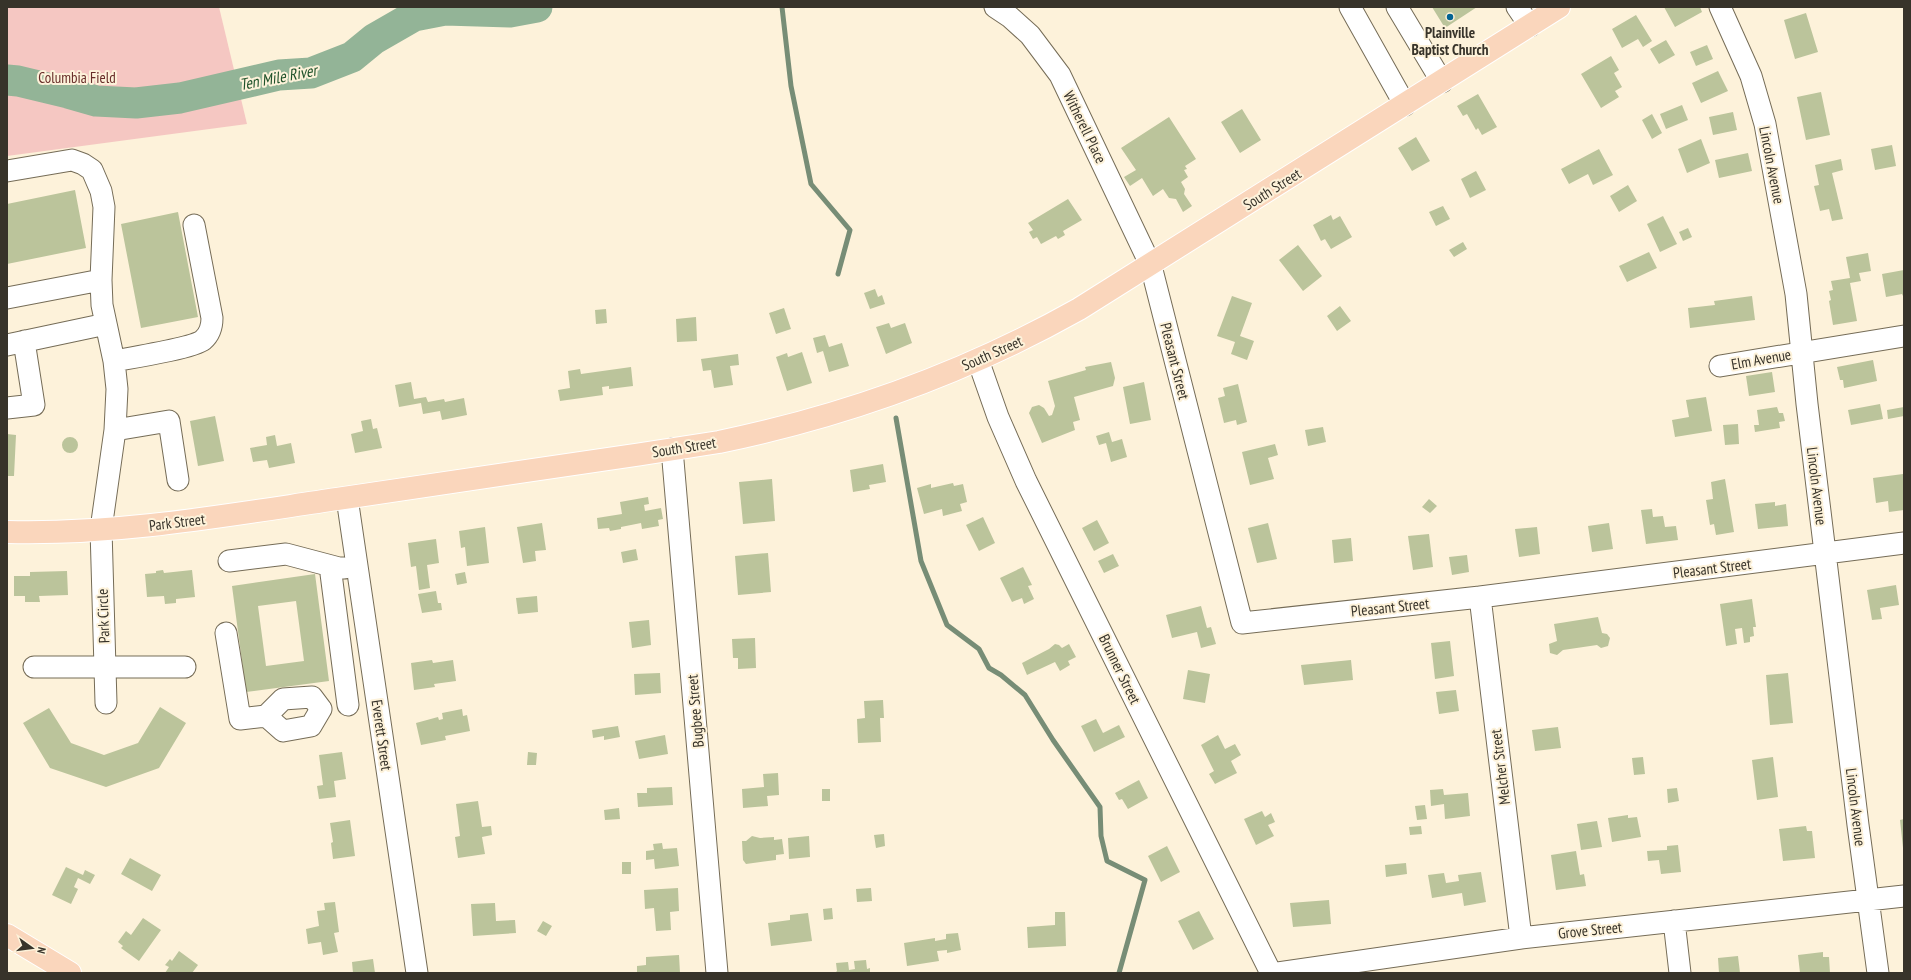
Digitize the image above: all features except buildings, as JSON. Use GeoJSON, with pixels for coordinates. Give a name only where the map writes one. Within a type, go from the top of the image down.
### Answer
{"type":"FeatureCollection","features":[{"type":"Feature","properties":{"kind":"main road","name":"South Street"},"geometry":{"type":"LineString","coordinates":[[347,498],[672,449],[766,432],[815,419],[898,392],[978,360],[1042,330],[1151,266],[1560,7]]}},
{"type":"Feature","properties":{"kind":"main road","name":"Park Street"},"geometry":{"type":"LineString","coordinates":[[7,532],[101,529],[153,525],[347,498]]}},
{"type":"Feature","properties":{"kind":"main road"},"geometry":{"type":"LineString","coordinates":[[7,935],[70,973]]}},
{"type":"Feature","properties":{"kind":"street","name":"Witherell Place"},"geometry":{"type":"LineString","coordinates":[[995,7],[1010,17],[1030,35],[1060,75],[1151,266]]}},
{"type":"Feature","properties":{"kind":"street"},"geometry":{"type":"LineString","coordinates":[[1350,7],[1405,105]]}},
{"type":"Feature","properties":{"kind":"street"},"geometry":{"type":"LineString","coordinates":[[1397,7],[1442,82]]}},
{"type":"Feature","properties":{"kind":"street"},"geometry":{"type":"LineString","coordinates":[[1517,7],[1530,26]]}},
{"type":"Feature","properties":{"kind":"street","name":"Lincoln Avenue"},"geometry":{"type":"LineString","coordinates":[[1720,7],[1751,76],[1765,124],[1796,294],[1825,554],[1857,817],[1878,973]]}},
{"type":"Feature","properties":{"kind":"street","name":"Park Circle"},"geometry":{"type":"LineString","coordinates":[[7,171],[72,160],[84,164],[92,170],[101,191],[104,207],[101,280],[106,324],[114,361],[117,389],[115,430],[101,529],[106,703]]}},
{"type":"Feature","properties":{"kind":"street"},"geometry":{"type":"LineString","coordinates":[[114,361],[196,344],[208,334],[212,327],[212,318],[194,225]]}},
{"type":"Feature","properties":{"kind":"street","name":"Pleasant Street"},"geometry":{"type":"LineString","coordinates":[[1151,266],[1242,623],[1480,597],[1904,543]]}},
{"type":"Feature","properties":{"kind":"street"},"geometry":{"type":"LineString","coordinates":[[7,298],[101,280]]}},
{"type":"Feature","properties":{"kind":"street"},"geometry":{"type":"LineString","coordinates":[[7,408],[34,405],[16,343],[106,324]]}},
{"type":"Feature","properties":{"kind":"street","name":"Elm Avenue"},"geometry":{"type":"LineString","coordinates":[[1720,366],[1904,336]]}},
{"type":"Feature","properties":{"kind":"street","name":"Brunner Street"},"geometry":{"type":"LineString","coordinates":[[978,360],[998,417],[1023,474],[1271,973]]}},
{"type":"Feature","properties":{"kind":"street"},"geometry":{"type":"LineString","coordinates":[[115,430],[169,421],[178,480]]}},
{"type":"Feature","properties":{"kind":"street","name":"Bugbee Street"},"geometry":{"type":"LineString","coordinates":[[672,449],[717,973]]}},
{"type":"Feature","properties":{"kind":"street","name":"Everett Street"},"geometry":{"type":"LineString","coordinates":[[347,498],[417,973]]}},
{"type":"Feature","properties":{"kind":"street"},"geometry":{"type":"LineString","coordinates":[[229,561],[286,554],[339,568],[357,566]]}},
{"type":"Feature","properties":{"kind":"street"},"geometry":{"type":"LineString","coordinates":[[330,566],[348,705]]}},
{"type":"Feature","properties":{"kind":"street","name":"Melcher Street"},"geometry":{"type":"LineString","coordinates":[[1480,597],[1521,938]]}},
{"type":"Feature","properties":{"kind":"street"},"geometry":{"type":"LineString","coordinates":[[226,633],[240,719],[266,716],[283,699],[312,697],[321,709]]}},
{"type":"Feature","properties":{"kind":"street"},"geometry":{"type":"LineString","coordinates":[[34,667],[185,667]]}},
{"type":"Feature","properties":{"kind":"street"},"geometry":{"type":"LineString","coordinates":[[321,709],[348,705],[376,698]]}},
{"type":"Feature","properties":{"kind":"street"},"geometry":{"type":"LineString","coordinates":[[266,716],[283,731],[311,726],[321,709]]}},
{"type":"Feature","properties":{"kind":"street","name":"Grove Street"},"geometry":{"type":"LineString","coordinates":[[1278,973],[1521,938],[1904,896]]}},
{"type":"Feature","properties":{"kind":"street"},"geometry":{"type":"LineString","coordinates":[[1674,921],[1680,973]]}},
{"type":"Feature","properties":{"kind":"green space","name":"Columbia Field"},"geometry":{"type":"Polygon","coordinates":[[[7,7],[219,7],[247,124],[7,156],[7,7]]]}},
{"type":"Feature","properties":{"kind":"waterway","name":"Ten Mile River"},"geometry":{"type":"LineString","coordinates":[[436,7],[445,10]]}},
{"type":"Feature","properties":{"kind":"waterway","name":"Ten Mile River"},"geometry":{"type":"LineString","coordinates":[[7,80],[18,81],[96,101],[136,103],[180,98],[279,75],[311,73],[352,57],[374,39],[414,16],[445,10],[510,12],[537,7]]}},
{"type":"Feature","properties":{"kind":"waterway"},"geometry":{"type":"LineString","coordinates":[[782,7],[791,86],[811,184],[850,230],[838,274]]}},
{"type":"Feature","properties":{"kind":"waterway"},"geometry":{"type":"LineString","coordinates":[[896,418],[921,561],[947,625],[979,649],[989,668],[1001,675],[1025,695],[1053,740],[1100,807],[1101,836],[1107,861],[1145,880],[1119,973]]}},
{"type":"Feature","properties":{"kind":"place","name":"Plainville Baptist Church"},"geometry":{"type":"Point","coordinates":[1450,17]}}]}
